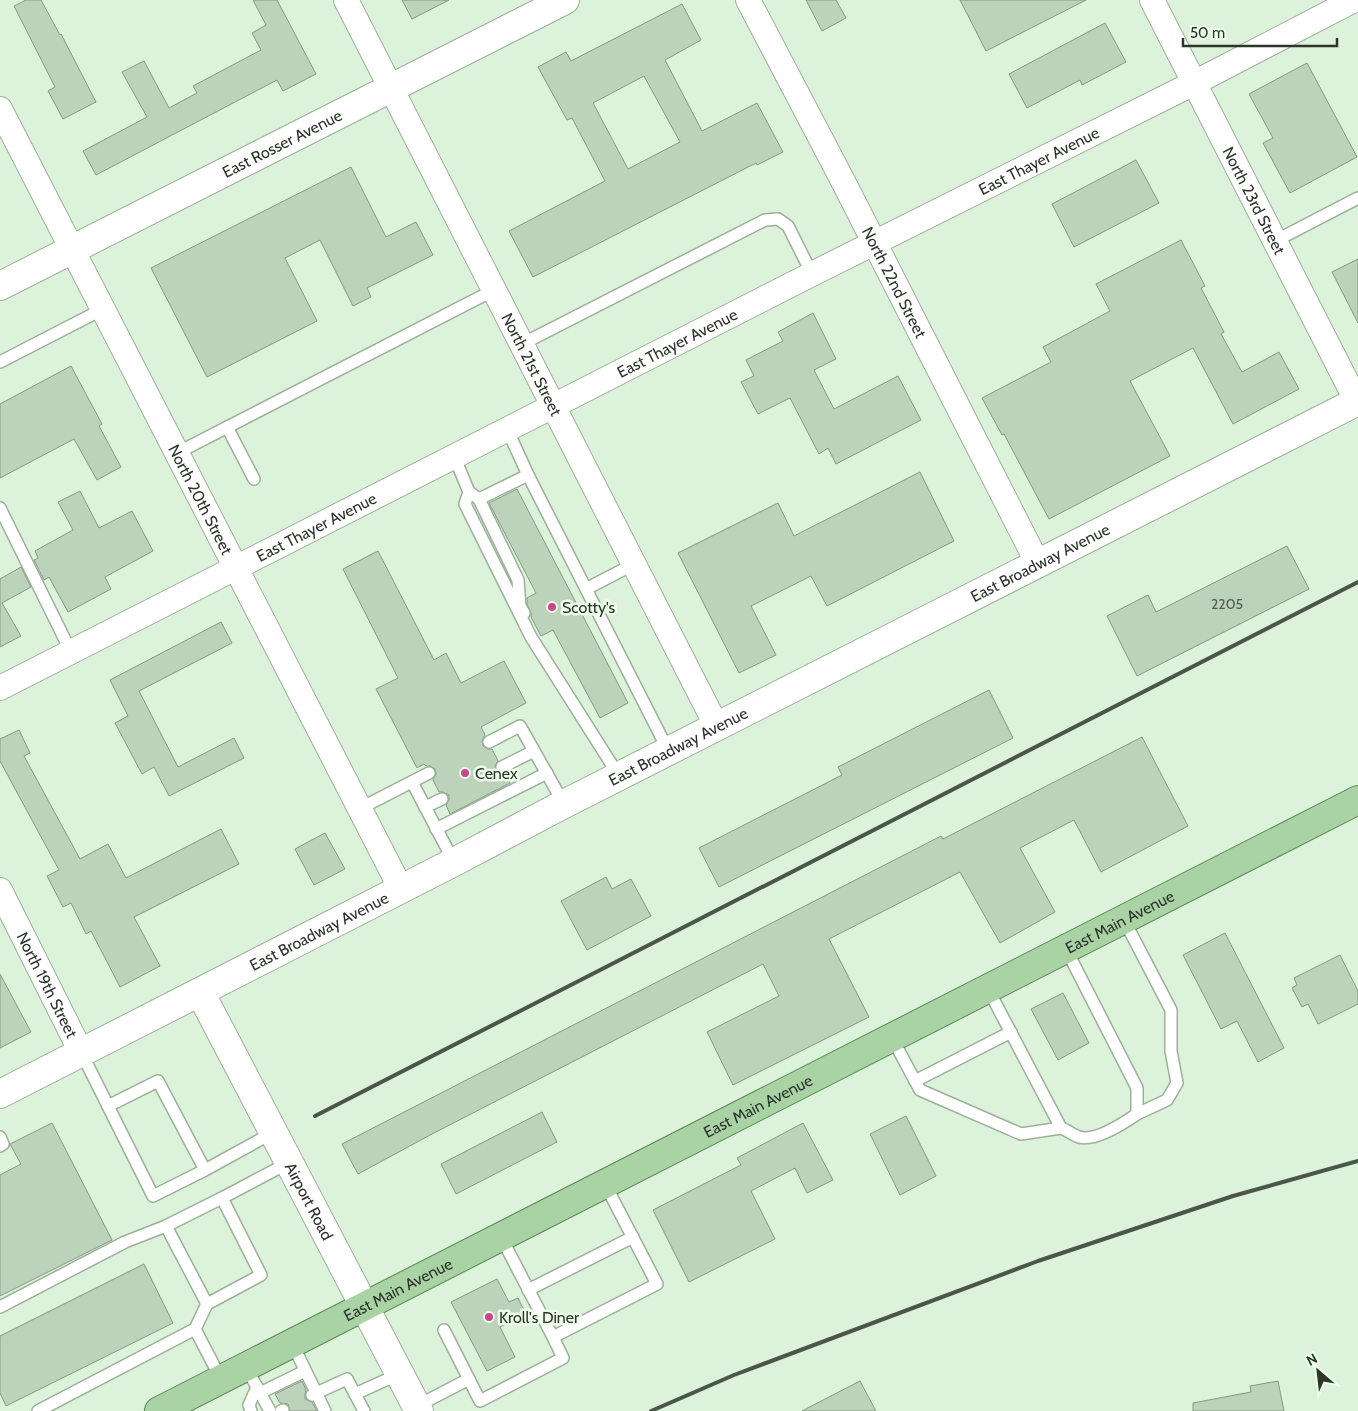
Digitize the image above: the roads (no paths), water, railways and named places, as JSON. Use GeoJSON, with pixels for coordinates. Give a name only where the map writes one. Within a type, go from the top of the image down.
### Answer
{"type":"FeatureCollection","features":[{"type":"Feature","properties":{"kind":"main road","name":"East Main Avenue"},"geometry":{"type":"LineString","coordinates":[[159,1411],[221,1379],[254,1382],[292,1343],[1358,800]]}},
{"type":"Feature","properties":{"kind":"street","name":"North 21st Street"},"geometry":{"type":"LineString","coordinates":[[346,0],[717,727]]}},
{"type":"Feature","properties":{"kind":"street","name":"East Rosser Avenue"},"geometry":{"type":"LineString","coordinates":[[0,286],[565,0]]}},
{"type":"Feature","properties":{"kind":"street","name":"North 22nd Street"},"geometry":{"type":"LineString","coordinates":[[748,0],[1038,564]]}},
{"type":"Feature","properties":{"kind":"street","name":"North 23rd Street"},"geometry":{"type":"LineString","coordinates":[[1152,0],[1357,402]]}},
{"type":"Feature","properties":{"kind":"street","name":"East Thayer Avenue"},"geometry":{"type":"LineString","coordinates":[[0,688],[873,243],[1194,83],[1354,0]]}},
{"type":"Feature","properties":{"kind":"street","name":"North 20th Street"},"geometry":{"type":"LineString","coordinates":[[0,109],[401,889]]}},
{"type":"Feature","properties":{"kind":"street","name":"East Broadway Avenue"},"geometry":{"type":"LineString","coordinates":[[0,1094],[564,804],[1357,402]]}},
{"type":"Feature","properties":{"kind":"street","name":"North 19th Street"},"geometry":{"type":"LineString","coordinates":[[0,890],[81,1052]]}},
{"type":"Feature","properties":{"kind":"street","name":"Airport Road"},"geometry":{"type":"LineString","coordinates":[[200,992],[418,1409]]}},
{"type":"Feature","properties":{"kind":"lane"},"geometry":{"type":"LineString","coordinates":[[1275,241],[1358,198]]}},
{"type":"Feature","properties":{"kind":"lane"},"geometry":{"type":"LineString","coordinates":[[522,344],[771,218],[778,219],[788,226],[812,274]]}},
{"type":"Feature","properties":{"kind":"lane"},"geometry":{"type":"LineString","coordinates":[[177,453],[494,290]]}},
{"type":"Feature","properties":{"kind":"lane"},"geometry":{"type":"LineString","coordinates":[[0,362],[103,309]]}},
{"type":"Feature","properties":{"kind":"lane"},"geometry":{"type":"LineString","coordinates":[[227,427],[254,479]]}},
{"type":"Feature","properties":{"kind":"lane"},"geometry":{"type":"LineString","coordinates":[[507,429],[528,475],[669,752]]}},
{"type":"Feature","properties":{"kind":"lane"},"geometry":{"type":"LineString","coordinates":[[454,456],[474,496]]}},
{"type":"Feature","properties":{"kind":"lane"},"geometry":{"type":"LineString","coordinates":[[528,475],[474,496],[465,504],[531,637],[619,776]]}},
{"type":"Feature","properties":{"kind":"lane"},"geometry":{"type":"LineString","coordinates":[[1,511],[72,652]]}},
{"type":"Feature","properties":{"kind":"lane"},"geometry":{"type":"LineString","coordinates":[[586,589],[634,564]]}},
{"type":"Feature","properties":{"kind":"lane"},"geometry":{"type":"LineString","coordinates":[[489,742],[520,726],[564,804]]}},
{"type":"Feature","properties":{"kind":"lane"},"geometry":{"type":"LineString","coordinates":[[502,768],[534,751]]}},
{"type":"Feature","properties":{"kind":"lane"},"geometry":{"type":"LineString","coordinates":[[359,809],[429,773]]}},
{"type":"Feature","properties":{"kind":"lane"},"geometry":{"type":"LineString","coordinates":[[436,829],[546,773]]}},
{"type":"Feature","properties":{"kind":"lane"},"geometry":{"type":"LineString","coordinates":[[412,782],[454,862]]}},
{"type":"Feature","properties":{"kind":"lane"},"geometry":{"type":"LineString","coordinates":[[425,807],[442,799]]}},
{"type":"Feature","properties":{"kind":"lane"},"geometry":{"type":"LineString","coordinates":[[892,1038],[920,1090],[1021,1134],[1061,1128],[1080,1137],[1103,1134],[1137,1114],[1167,1100],[1178,1083],[1172,1052],[1171,1010],[1124,920]]}},
{"type":"Feature","properties":{"kind":"lane"},"geometry":{"type":"LineString","coordinates":[[1066,949],[1137,1088],[1137,1114]]}},
{"type":"Feature","properties":{"kind":"lane"},"geometry":{"type":"LineString","coordinates":[[988,989],[1061,1128]]}},
{"type":"Feature","properties":{"kind":"lane"},"geometry":{"type":"LineString","coordinates":[[915,1081],[1011,1032]]}},
{"type":"Feature","properties":{"kind":"lane"},"geometry":{"type":"LineString","coordinates":[[81,1052],[153,1196],[274,1132]]}},
{"type":"Feature","properties":{"kind":"lane"},"geometry":{"type":"LineString","coordinates":[[108,1106],[158,1081],[205,1170]]}},
{"type":"Feature","properties":{"kind":"lane"},"geometry":{"type":"LineString","coordinates":[[0,1137],[3,1144],[0,1146]]}},
{"type":"Feature","properties":{"kind":"lane"},"geometry":{"type":"LineString","coordinates":[[0,1307],[125,1242],[166,1226],[290,1162]]}},
{"type":"Feature","properties":{"kind":"lane"},"geometry":{"type":"LineString","coordinates":[[552,1337],[657,1284],[605,1184]]}},
{"type":"Feature","properties":{"kind":"lane"},"geometry":{"type":"LineString","coordinates":[[38,1411],[195,1330],[207,1304],[261,1275],[222,1198]]}},
{"type":"Feature","properties":{"kind":"lane"},"geometry":{"type":"LineString","coordinates":[[166,1226],[207,1304]]}},
{"type":"Feature","properties":{"kind":"lane"},"geometry":{"type":"LineString","coordinates":[[444,1330],[480,1401],[564,1358],[501,1237]]}},
{"type":"Feature","properties":{"kind":"lane"},"geometry":{"type":"LineString","coordinates":[[528,1290],[633,1237]]}},
{"type":"Feature","properties":{"kind":"lane"},"geometry":{"type":"LineString","coordinates":[[195,1330],[221,1379]]}},
{"type":"Feature","properties":{"kind":"lane"},"geometry":{"type":"LineString","coordinates":[[292,1343],[314,1394],[325,1411]]}},
{"type":"Feature","properties":{"kind":"lane"},"geometry":{"type":"LineString","coordinates":[[254,1382],[305,1371]]}},
{"type":"Feature","properties":{"kind":"lane"},"geometry":{"type":"LineString","coordinates":[[355,1394],[400,1374]]}},
{"type":"Feature","properties":{"kind":"lane"},"geometry":{"type":"LineString","coordinates":[[418,1409],[469,1378]]}},
{"type":"Feature","properties":{"kind":"lane"},"geometry":{"type":"LineString","coordinates":[[314,1394],[347,1379],[364,1411]]}},
{"type":"Feature","properties":{"kind":"lane"},"geometry":{"type":"LineString","coordinates":[[252,1411],[249,1405],[254,1382]]}},
{"type":"Feature","properties":{"kind":"lane"},"geometry":{"type":"LineString","coordinates":[[254,1382],[270,1411]]}},
{"type":"Feature","properties":{"kind":"railway"},"geometry":{"type":"LineString","coordinates":[[315,1116],[1358,582]]}},
{"type":"Feature","properties":{"kind":"railway"},"geometry":{"type":"LineString","coordinates":[[651,1411],[734,1375],[1038,1261],[1233,1196],[1358,1161]]}},
{"type":"Feature","properties":{"kind":"place","name":"Scotty's"},"geometry":{"type":"Point","coordinates":[552,607]}},
{"type":"Feature","properties":{"kind":"place","name":"Cenex"},"geometry":{"type":"Point","coordinates":[465,773]}},
{"type":"Feature","properties":{"kind":"place","name":"Kroll's Diner"},"geometry":{"type":"Point","coordinates":[489,1317]}}]}
